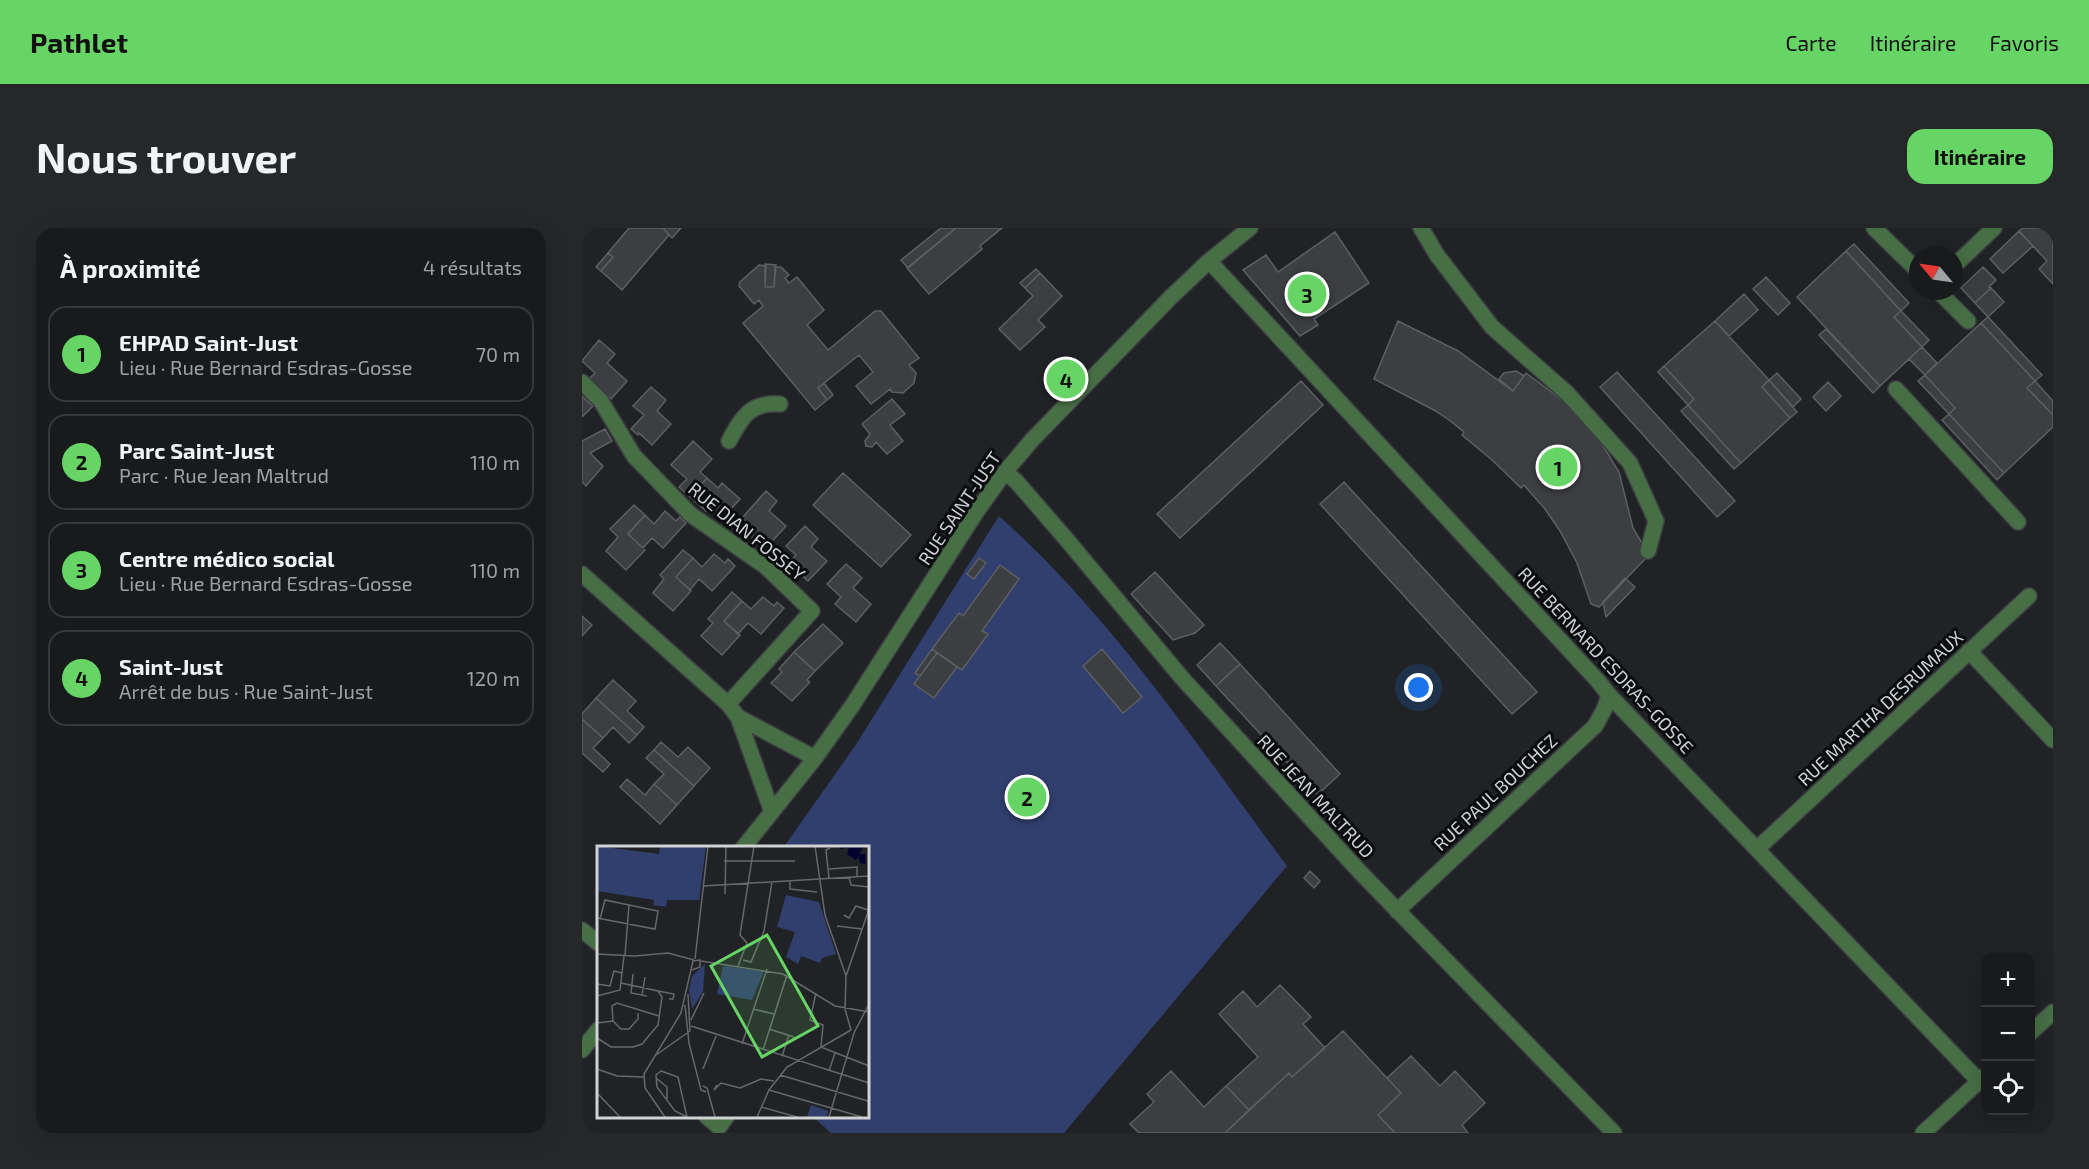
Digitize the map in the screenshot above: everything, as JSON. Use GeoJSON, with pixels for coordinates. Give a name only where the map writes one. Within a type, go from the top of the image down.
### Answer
{"type":"FeatureCollection","features":[{"type":"Feature","properties":{"kind":"street","name":"RUE SAINT-JUST"},"geometry":{"type":"LineString","coordinates":[[745,846],[815,758],[852,706],[977,511],[1005,472],[1040,432],[1171,297],[1209,261],[1250,228]]}},
{"type":"Feature","properties":{"kind":"street"},"geometry":{"type":"LineString","coordinates":[[1421,228],[1437,255],[1492,327],[1567,393],[1630,463],[1656,521],[1648,551]]}},
{"type":"Feature","properties":{"kind":"street"},"geometry":{"type":"LineString","coordinates":[[1874,228],[1909,262]]}},
{"type":"Feature","properties":{"kind":"street"},"geometry":{"type":"LineString","coordinates":[[1963,257],[1994,228]]}},
{"type":"Feature","properties":{"kind":"street","name":"RUE BERNARD ESDRAS-GOSSE"},"geometry":{"type":"LineString","coordinates":[[1209,261],[1609,694],[1757,849],[1981,1077]]}},
{"type":"Feature","properties":{"kind":"street"},"geometry":{"type":"LineString","coordinates":[[1947,300],[1968,321]]}},
{"type":"Feature","properties":{"kind":"street","name":"RUE DIAN FOSSEY"},"geometry":{"type":"LineString","coordinates":[[582,382],[601,401],[634,456],[690,513],[765,566],[812,611],[728,704]]}},
{"type":"Feature","properties":{"kind":"street"},"geometry":{"type":"LineString","coordinates":[[1896,389],[2018,522]]}},
{"type":"Feature","properties":{"kind":"street"},"geometry":{"type":"LineString","coordinates":[[729,441],[738,424],[749,411],[768,404],[780,404]]}},
{"type":"Feature","properties":{"kind":"street","name":"RUE JEAN MALTRUD"},"geometry":{"type":"LineString","coordinates":[[1005,472],[1016,481],[1067,540],[1182,678],[1397,910],[1614,1133]]}},
{"type":"Feature","properties":{"kind":"street"},"geometry":{"type":"LineString","coordinates":[[582,574],[728,704],[738,717],[772,812]]}},
{"type":"Feature","properties":{"kind":"street","name":"RUE MARTHA DESRUMAUX"},"geometry":{"type":"LineString","coordinates":[[1757,849],[2029,596]]}},
{"type":"Feature","properties":{"kind":"street"},"geometry":{"type":"LineString","coordinates":[[1969,651],[2053,740]]}},
{"type":"Feature","properties":{"kind":"street","name":"RUE PAUL BOUCHEZ"},"geometry":{"type":"LineString","coordinates":[[1397,910],[1595,726],[1604,710],[1609,694]]}},
{"type":"Feature","properties":{"kind":"street"},"geometry":{"type":"LineString","coordinates":[[738,717],[815,758]]}},
{"type":"Feature","properties":{"kind":"street"},"geometry":{"type":"LineString","coordinates":[[582,930],[597,942]]}},
{"type":"Feature","properties":{"kind":"street"},"geometry":{"type":"LineString","coordinates":[[2035,1029],[2053,1012]]}},
{"type":"Feature","properties":{"kind":"street"},"geometry":{"type":"LineString","coordinates":[[582,1050],[597,1031]]}},
{"type":"Feature","properties":{"kind":"street"},"geometry":{"type":"LineString","coordinates":[[1923,1133],[1981,1079]]}},
{"type":"Feature","properties":{"kind":"street"},"geometry":{"type":"LineString","coordinates":[[708,1118],[719,1127],[726,1118]]}},
{"type":"Feature","properties":{"kind":"shaded area"},"geometry":{"type":"Polygon","coordinates":[[[999,516],[1079,596],[1116,639],[1287,866],[1064,1133],[831,1133],[814,1118],[868,1118],[868,846],[784,846],[855,746],[999,516]]]}},
{"type":"Feature","properties":{"kind":"building"},"geometry":{"type":"Polygon","coordinates":[[[629,228],[663,228],[669,235],[622,290],[601,271],[613,257],[608,253],[629,228]]]}},
{"type":"Feature","properties":{"kind":"building"},"geometry":{"type":"Polygon","coordinates":[[[663,228],[681,228],[672,238],[663,228]]]}},
{"type":"Feature","properties":{"kind":"building"},"geometry":{"type":"Polygon","coordinates":[[[941,228],[956,228],[908,268],[901,260],[941,228]]]}},
{"type":"Feature","properties":{"kind":"building"},"geometry":{"type":"Polygon","coordinates":[[[956,228],[1002,228],[980,246],[982,249],[929,294],[907,268],[956,228]]]}},
{"type":"Feature","properties":{"kind":"building"},"geometry":{"type":"Polygon","coordinates":[[[2023,228],[2053,228],[2053,284],[2039,269],[2047,261],[2019,231],[2023,228]]]}},
{"type":"Feature","properties":{"kind":"building"},"geometry":{"type":"Polygon","coordinates":[[[2019,231],[2033,246],[2003,273],[1990,259],[2019,231]]]}},
{"type":"Feature","properties":{"kind":"building"},"geometry":{"type":"Polygon","coordinates":[[[1335,232],[1369,283],[1314,319],[1318,325],[1300,336],[1243,270],[1266,255],[1278,272],[1335,232]]]}},
{"type":"Feature","properties":{"kind":"building"},"geometry":{"type":"Polygon","coordinates":[[[1854,244],[1909,303],[1901,311],[1846,251],[1854,244]]]}},
{"type":"Feature","properties":{"kind":"building"},"geometry":{"type":"Polygon","coordinates":[[[1846,251],[1901,311],[1894,317],[1922,347],[1880,386],[1797,297],[1846,251]]]}},
{"type":"Feature","properties":{"kind":"building"},"geometry":{"type":"Polygon","coordinates":[[[608,253],[613,257],[601,271],[596,267],[608,253]]]}},
{"type":"Feature","properties":{"kind":"building"},"geometry":{"type":"Polygon","coordinates":[[[765,264],[776,265],[774,287],[765,287],[765,264]]]}},
{"type":"Feature","properties":{"kind":"building"},"geometry":{"type":"Polygon","coordinates":[[[759,265],[766,266],[765,287],[774,287],[775,267],[781,267],[789,275],[785,278],[789,283],[797,277],[824,310],[807,325],[828,350],[875,311],[881,311],[919,358],[909,365],[916,373],[914,383],[903,393],[892,392],[890,389],[871,404],[856,386],[873,372],[859,355],[818,388],[827,400],[815,410],[743,323],[763,306],[759,300],[754,304],[739,286],[740,282],[759,265]]]}},
{"type":"Feature","properties":{"kind":"building"},"geometry":{"type":"Polygon","coordinates":[[[1983,267],[1996,280],[1975,303],[1963,290],[1963,286],[1983,267]]]}},
{"type":"Feature","properties":{"kind":"building"},"geometry":{"type":"Polygon","coordinates":[[[1036,269],[1040,273],[1025,288],[1020,283],[1036,269]]]}},
{"type":"Feature","properties":{"kind":"building"},"geometry":{"type":"Polygon","coordinates":[[[1040,273],[1062,296],[1038,320],[1045,327],[1020,350],[999,329],[1033,296],[1025,288],[1040,273]]]}},
{"type":"Feature","properties":{"kind":"building"},"geometry":{"type":"Polygon","coordinates":[[[1766,277],[1790,303],[1778,315],[1753,289],[1766,277]]]}},
{"type":"Feature","properties":{"kind":"building"},"geometry":{"type":"Polygon","coordinates":[[[1991,288],[2004,302],[1988,317],[1975,303],[1991,288]]]}},
{"type":"Feature","properties":{"kind":"building"},"geometry":{"type":"Polygon","coordinates":[[[1744,294],[1758,310],[1729,336],[1715,321],[1744,294]]]}},
{"type":"Feature","properties":{"kind":"building"},"geometry":{"type":"Polygon","coordinates":[[[1901,311],[1929,340],[1922,347],[1894,317],[1901,311]]]}},
{"type":"Feature","properties":{"kind":"building"},"geometry":{"type":"Polygon","coordinates":[[[1988,317],[2042,375],[2035,381],[1981,323],[1988,317]]]}},
{"type":"Feature","properties":{"kind":"building"},"geometry":{"type":"Polygon","coordinates":[[[1398,321],[1458,351],[1513,391],[1526,373],[1588,422],[1585,425],[1602,444],[1619,472],[1633,528],[1649,555],[1599,607],[1591,604],[1577,563],[1560,531],[1524,485],[1521,488],[1462,435],[1464,432],[1449,420],[1374,379],[1398,321]]]}},
{"type":"Feature","properties":{"kind":"building"},"geometry":{"type":"Polygon","coordinates":[[[1715,321],[1769,380],[1762,387],[1790,418],[1741,463],[1688,405],[1694,399],[1664,366],[1715,321]]]}},
{"type":"Feature","properties":{"kind":"building"},"geometry":{"type":"Polygon","coordinates":[[[1981,323],[2035,381],[2027,388],[2053,415],[2053,427],[2004,473],[1949,414],[1955,408],[1925,375],[1981,323]]]}},
{"type":"Feature","properties":{"kind":"building"},"geometry":{"type":"Polygon","coordinates":[[[1826,329],[1880,386],[1873,393],[1819,335],[1826,329]]]}},
{"type":"Feature","properties":{"kind":"building"},"geometry":{"type":"Polygon","coordinates":[[[599,340],[615,354],[607,363],[627,381],[611,399],[589,379],[595,373],[582,361],[599,340]]]}},
{"type":"Feature","properties":{"kind":"building"},"geometry":{"type":"Polygon","coordinates":[[[1922,347],[1937,363],[1925,375],[1909,359],[1922,347]]]}},
{"type":"Feature","properties":{"kind":"building"},"geometry":{"type":"Polygon","coordinates":[[[1664,366],[1694,399],[1688,405],[1658,372],[1664,366]]]}},
{"type":"Feature","properties":{"kind":"building"},"geometry":{"type":"Polygon","coordinates":[[[1516,371],[1524,376],[1513,391],[1499,379],[1504,373],[1516,371]]]}},
{"type":"Feature","properties":{"kind":"building"},"geometry":{"type":"Polygon","coordinates":[[[1617,372],[1735,501],[1717,517],[1600,387],[1617,372]]]}},
{"type":"Feature","properties":{"kind":"building"},"geometry":{"type":"Polygon","coordinates":[[[1777,373],[1801,399],[1793,407],[1769,380],[1777,373]]]}},
{"type":"Feature","properties":{"kind":"building"},"geometry":{"type":"Polygon","coordinates":[[[1925,375],[1955,408],[1949,414],[1918,381],[1925,375]]]}},
{"type":"Feature","properties":{"kind":"building"},"geometry":{"type":"Polygon","coordinates":[[[1769,380],[1797,412],[1790,418],[1762,387],[1769,380]]]}},
{"type":"Feature","properties":{"kind":"building"},"geometry":{"type":"Polygon","coordinates":[[[1301,381],[1323,405],[1180,538],[1157,514],[1301,381]]]}},
{"type":"Feature","properties":{"kind":"building"},"geometry":{"type":"Polygon","coordinates":[[[2035,381],[2053,401],[2053,415],[2027,388],[2035,381]]]}},
{"type":"Feature","properties":{"kind":"building"},"geometry":{"type":"Polygon","coordinates":[[[1828,382],[1841,396],[1826,411],[1813,397],[1828,382]]]}},
{"type":"Feature","properties":{"kind":"building"},"geometry":{"type":"Polygon","coordinates":[[[824,383],[833,395],[827,400],[818,388],[824,383]]]}},
{"type":"Feature","properties":{"kind":"building"},"geometry":{"type":"Polygon","coordinates":[[[651,387],[666,400],[657,411],[671,424],[652,445],[631,429],[644,415],[633,406],[651,387]]]}},
{"type":"Feature","properties":{"kind":"building"},"geometry":{"type":"Polygon","coordinates":[[[582,396],[593,406],[582,417],[582,396]]]}},
{"type":"Feature","properties":{"kind":"building"},"geometry":{"type":"Polygon","coordinates":[[[892,399],[905,414],[890,425],[903,441],[887,454],[876,442],[872,447],[866,446],[865,441],[870,434],[862,424],[892,399]]]}},
{"type":"Feature","properties":{"kind":"building"},"geometry":{"type":"Polygon","coordinates":[[[1688,405],[1741,463],[1734,469],[1681,411],[1688,405]]]}},
{"type":"Feature","properties":{"kind":"building"},"geometry":{"type":"Polygon","coordinates":[[[1949,414],[2004,473],[1997,480],[1942,420],[1949,414]]]}},
{"type":"Feature","properties":{"kind":"building"},"geometry":{"type":"Polygon","coordinates":[[[605,429],[612,441],[590,453],[603,466],[586,486],[582,482],[582,441],[605,429]]]}},
{"type":"Feature","properties":{"kind":"building"},"geometry":{"type":"Polygon","coordinates":[[[693,441],[712,459],[700,472],[707,478],[690,497],[679,487],[687,479],[671,465],[693,441]]]}},
{"type":"Feature","properties":{"kind":"building"},"geometry":{"type":"Polygon","coordinates":[[[843,473],[911,535],[881,567],[813,505],[843,473]]]}},
{"type":"Feature","properties":{"kind":"building"},"geometry":{"type":"Polygon","coordinates":[[[707,478],[718,488],[722,483],[740,499],[721,520],[708,508],[706,511],[690,497],[707,478]]]}},
{"type":"Feature","properties":{"kind":"building"},"geometry":{"type":"Polygon","coordinates":[[[1344,482],[1537,692],[1512,714],[1320,504],[1344,482]]]}},
{"type":"Feature","properties":{"kind":"building"},"geometry":{"type":"Polygon","coordinates":[[[766,491],[777,501],[769,511],[786,526],[767,547],[755,535],[752,538],[745,532],[751,526],[742,518],[766,491]]]}},
{"type":"Feature","properties":{"kind":"building"},"geometry":{"type":"Polygon","coordinates":[[[634,505],[645,515],[628,534],[645,550],[626,570],[606,551],[618,537],[610,529],[634,505]]]}},
{"type":"Feature","properties":{"kind":"building"},"geometry":{"type":"Polygon","coordinates":[[[665,511],[676,521],[680,517],[686,523],[663,548],[652,538],[643,548],[628,534],[645,515],[654,524],[665,511]]]}},
{"type":"Feature","properties":{"kind":"building"},"geometry":{"type":"Polygon","coordinates":[[[805,526],[818,539],[811,547],[827,561],[808,581],[795,569],[793,572],[786,566],[796,555],[786,546],[805,526]]]}},
{"type":"Feature","properties":{"kind":"building"},"geometry":{"type":"Polygon","coordinates":[[[683,550],[693,558],[676,577],[691,591],[673,611],[653,593],[664,579],[660,575],[683,550]]]}},
{"type":"Feature","properties":{"kind":"building"},"geometry":{"type":"Polygon","coordinates":[[[714,554],[725,563],[728,559],[735,566],[712,591],[699,579],[690,590],[676,577],[693,558],[702,567],[714,554]]]}},
{"type":"Feature","properties":{"kind":"building"},"geometry":{"type":"Polygon","coordinates":[[[979,558],[986,563],[974,579],[967,574],[979,558]]]}},
{"type":"Feature","properties":{"kind":"building"},"geometry":{"type":"Polygon","coordinates":[[[846,564],[862,578],[853,588],[871,604],[856,622],[835,604],[841,597],[827,584],[846,564]]]}},
{"type":"Feature","properties":{"kind":"building"},"geometry":{"type":"Polygon","coordinates":[[[1000,565],[1019,579],[982,631],[988,634],[962,670],[932,649],[959,613],[963,616],[1000,565]]]}},
{"type":"Feature","properties":{"kind":"building"},"geometry":{"type":"Polygon","coordinates":[[[1155,572],[1204,625],[1195,633],[1173,640],[1131,594],[1155,572]]]}},
{"type":"Feature","properties":{"kind":"building"},"geometry":{"type":"Polygon","coordinates":[[[1625,578],[1635,587],[1606,617],[1603,602],[1625,578]]]}},
{"type":"Feature","properties":{"kind":"building"},"geometry":{"type":"Polygon","coordinates":[[[732,592],[742,601],[724,621],[740,635],[722,655],[701,636],[713,623],[708,619],[732,592]]]}},
{"type":"Feature","properties":{"kind":"building"},"geometry":{"type":"Polygon","coordinates":[[[763,597],[774,606],[777,602],[784,608],[761,634],[748,623],[738,634],[724,621],[742,601],[751,609],[763,597]]]}},
{"type":"Feature","properties":{"kind":"building"},"geometry":{"type":"Polygon","coordinates":[[[582,616],[592,625],[582,636],[582,616]]]}},
{"type":"Feature","properties":{"kind":"building"},"geometry":{"type":"Polygon","coordinates":[[[823,624],[843,643],[815,671],[794,652],[823,624]]]}},
{"type":"Feature","properties":{"kind":"building"},"geometry":{"type":"Polygon","coordinates":[[[1220,643],[1240,664],[1216,686],[1197,665],[1220,643]]]}},
{"type":"Feature","properties":{"kind":"building"},"geometry":{"type":"Polygon","coordinates":[[[932,649],[937,653],[920,676],[915,673],[932,649]]]}},
{"type":"Feature","properties":{"kind":"building"},"geometry":{"type":"Polygon","coordinates":[[[1102,649],[1142,697],[1123,713],[1083,666],[1102,649]]]}},
{"type":"Feature","properties":{"kind":"building"},"geometry":{"type":"Polygon","coordinates":[[[794,652],[815,671],[807,680],[810,682],[792,701],[771,683],[782,672],[779,669],[794,652]]]}},
{"type":"Feature","properties":{"kind":"building"},"geometry":{"type":"Polygon","coordinates":[[[937,653],[957,667],[934,698],[914,684],[937,653]]]}},
{"type":"Feature","properties":{"kind":"building"},"geometry":{"type":"Polygon","coordinates":[[[1240,664],[1340,774],[1317,795],[1216,686],[1240,664]]]}},
{"type":"Feature","properties":{"kind":"building"},"geometry":{"type":"Polygon","coordinates":[[[613,680],[636,701],[627,711],[644,727],[637,735],[596,698],[613,680]]]}},
{"type":"Feature","properties":{"kind":"building"},"geometry":{"type":"Polygon","coordinates":[[[596,698],[637,735],[629,743],[613,727],[603,738],[582,719],[582,714],[596,698]]]}},
{"type":"Feature","properties":{"kind":"building"},"geometry":{"type":"Polygon","coordinates":[[[582,719],[603,738],[593,748],[610,764],[603,772],[582,753],[582,719]]]}},
{"type":"Feature","properties":{"kind":"building"},"geometry":{"type":"Polygon","coordinates":[[[661,742],[678,757],[688,747],[710,768],[694,786],[654,750],[661,742]]]}},
{"type":"Feature","properties":{"kind":"building"},"geometry":{"type":"Polygon","coordinates":[[[654,750],[694,786],[677,805],[654,784],[664,774],[646,758],[654,750]]]}},
{"type":"Feature","properties":{"kind":"building"},"geometry":{"type":"Polygon","coordinates":[[[627,779],[645,795],[654,784],[677,805],[660,824],[620,787],[627,779]]]}},
{"type":"Feature","properties":{"kind":"building"},"geometry":{"type":"Polygon","coordinates":[[[1310,871],[1320,881],[1314,888],[1304,878],[1310,871]]]}},
{"type":"Feature","properties":{"kind":"building"},"geometry":{"type":"Polygon","coordinates":[[[1280,985],[1311,1017],[1303,1024],[1325,1048],[1292,1077],[1289,1073],[1249,1110],[1226,1086],[1258,1057],[1219,1014],[1243,991],[1257,1007],[1280,985]]]}},
{"type":"Feature","properties":{"kind":"building"},"geometry":{"type":"Polygon","coordinates":[[[1343,1031],[1401,1093],[1378,1115],[1395,1133],[1225,1133],[1289,1073],[1292,1077],[1343,1031]]]}},
{"type":"Feature","properties":{"kind":"building"},"geometry":{"type":"Polygon","coordinates":[[[1411,1056],[1440,1086],[1455,1071],[1485,1103],[1462,1125],[1468,1133],[1395,1133],[1378,1115],[1401,1093],[1387,1078],[1411,1056]]]}},
{"type":"Feature","properties":{"kind":"building"},"geometry":{"type":"Polygon","coordinates":[[[1171,1071],[1204,1107],[1226,1086],[1249,1110],[1225,1133],[1139,1133],[1130,1124],[1154,1102],[1147,1094],[1171,1071]]]}},
{"type":"Feature","properties":{"kind":"place","name":"Centre médico social"},"geometry":{"type":"Point","coordinates":[1307,294]}},
{"type":"Feature","properties":{"kind":"place","name":"Saint-Just"},"geometry":{"type":"Point","coordinates":[1066,379]}},
{"type":"Feature","properties":{"kind":"place","name":"EHPAD Saint-Just"},"geometry":{"type":"Point","coordinates":[1558,467]}},
{"type":"Feature","properties":{"kind":"place","name":"Parc Saint-Just"},"geometry":{"type":"Point","coordinates":[1027,797]}}]}
